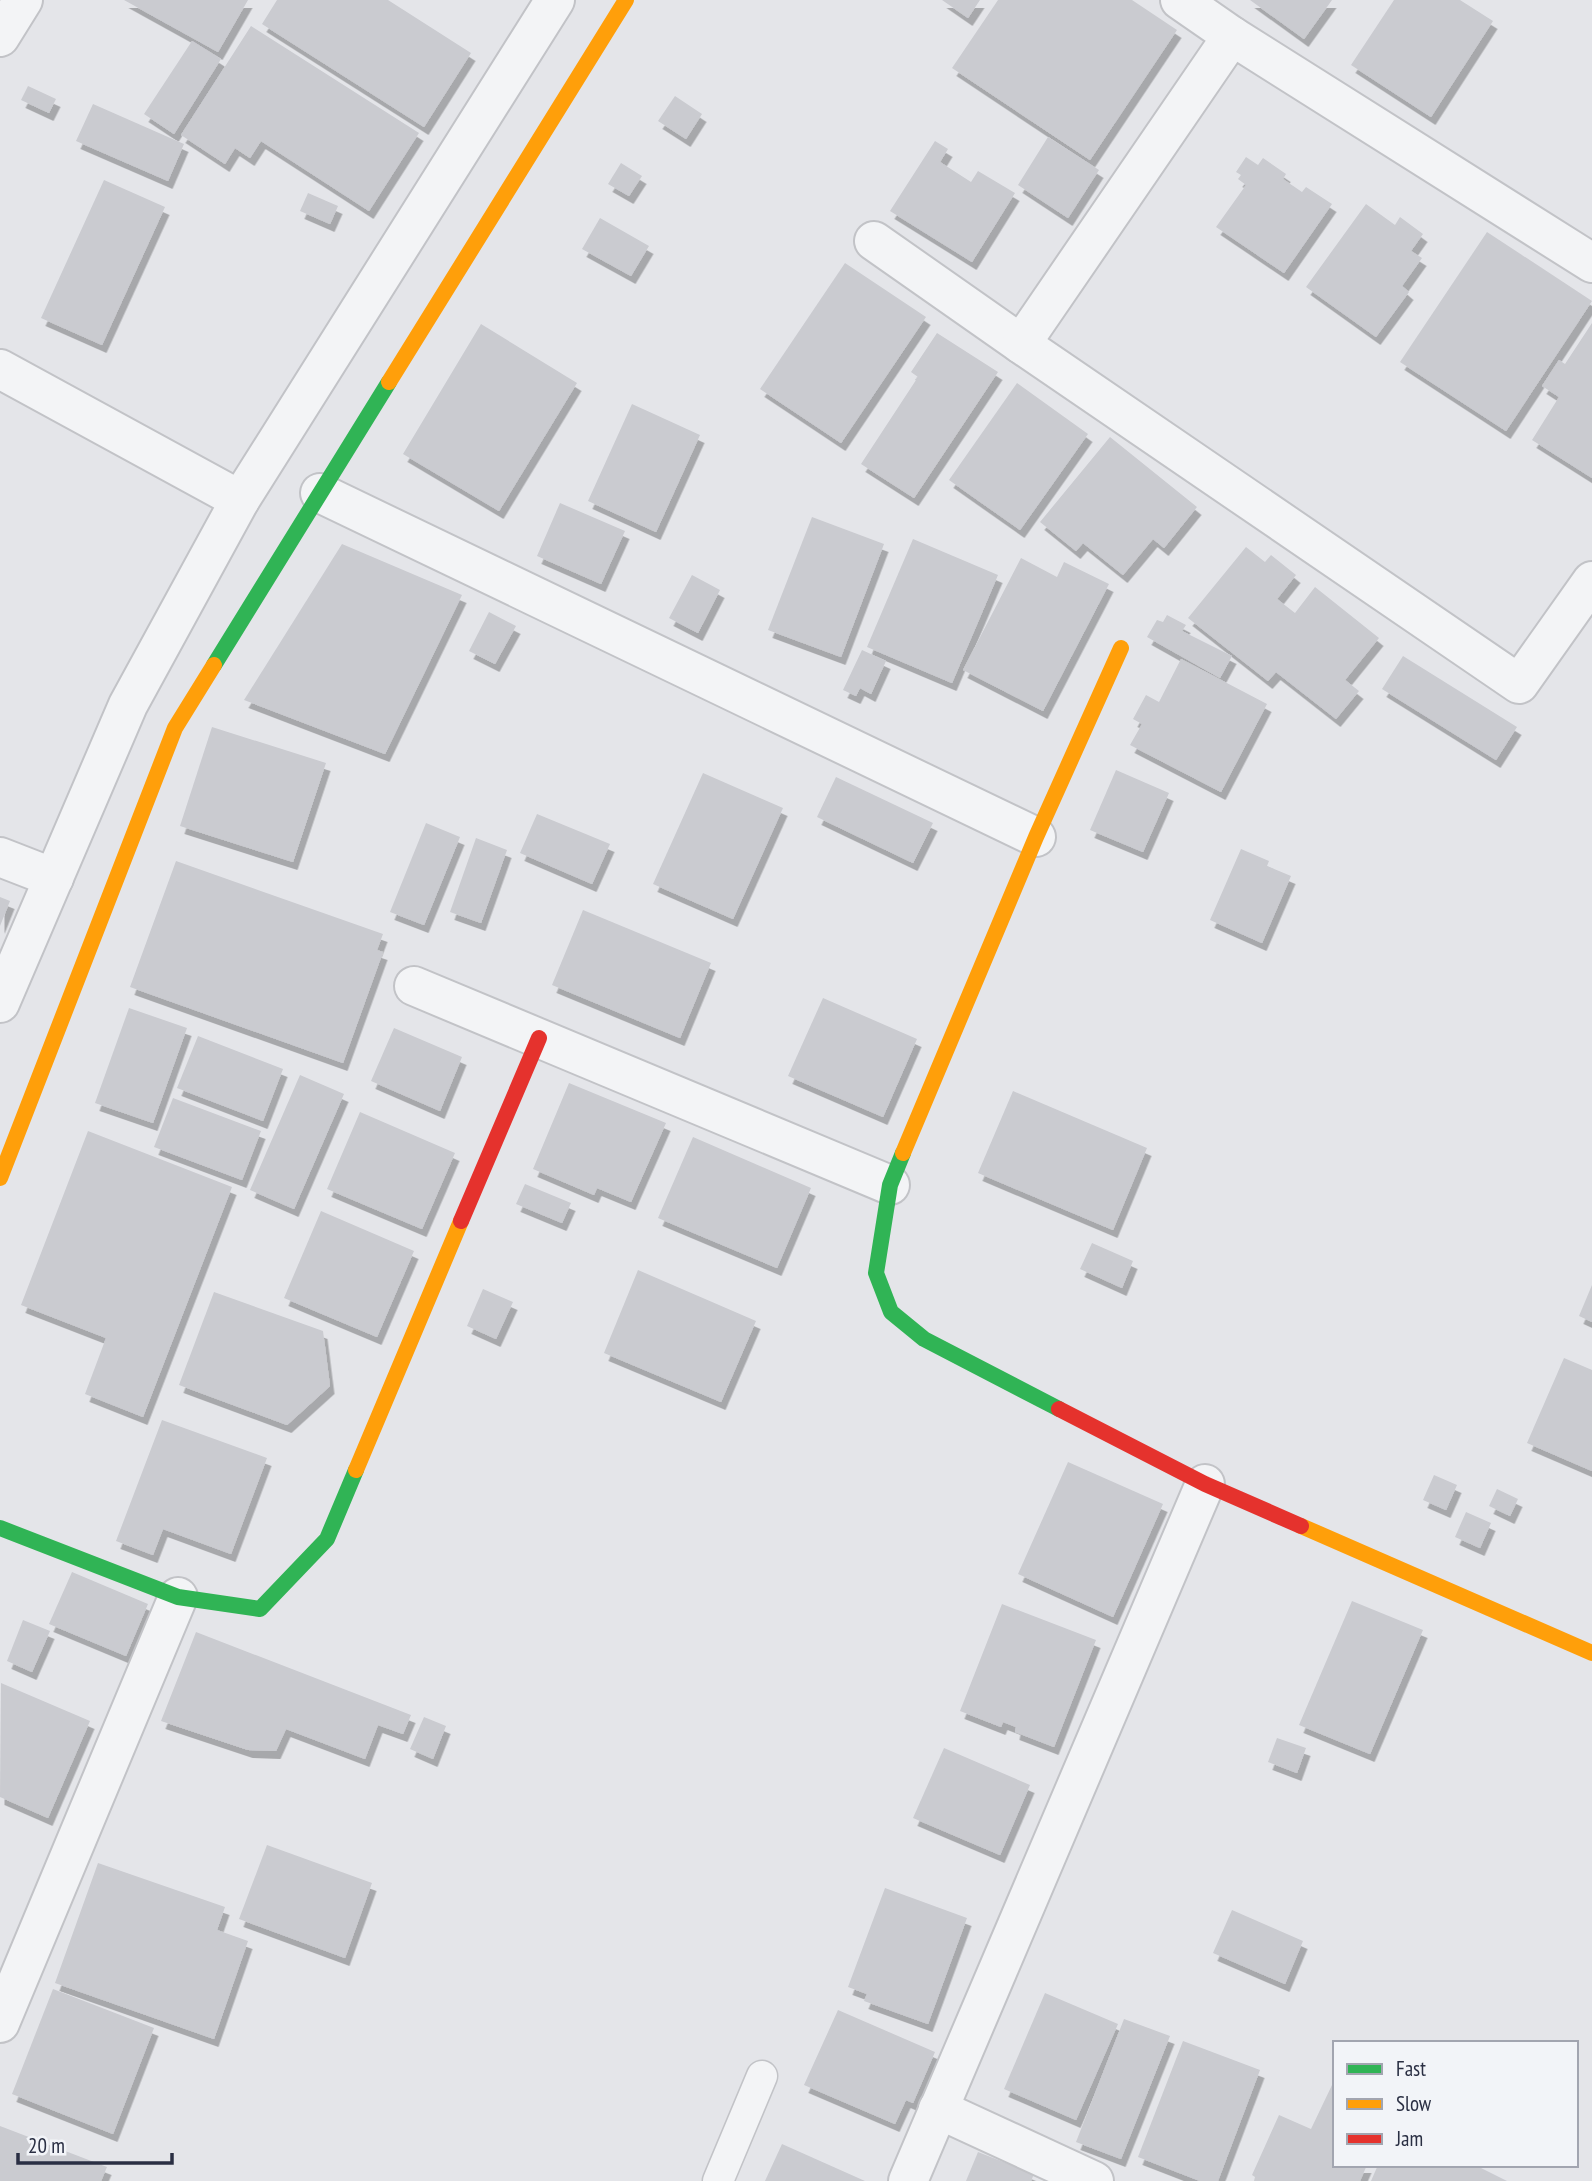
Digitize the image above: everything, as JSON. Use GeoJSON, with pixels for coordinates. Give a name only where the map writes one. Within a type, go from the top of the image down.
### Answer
{"type":"FeatureCollection","features":[{"type":"Feature","properties":{"kind":"street"},"geometry":{"type":"LineString","coordinates":[[0,37],[23,0]]}},
{"type":"Feature","properties":{"kind":"street"},"geometry":{"type":"LineString","coordinates":[[0,1003],[128,705],[240,500],[555,0]]}},
{"type":"Feature","properties":{"kind":"street"},"geometry":{"type":"LineString","coordinates":[[0,1178],[175,728],[626,0]]}},
{"type":"Feature","properties":{"kind":"street"},"geometry":{"type":"LineString","coordinates":[[1180,0],[1232,36],[1592,263]]}},
{"type":"Feature","properties":{"kind":"street"},"geometry":{"type":"LineString","coordinates":[[1021,344],[1232,36]]}},
{"type":"Feature","properties":{"kind":"street"},"geometry":{"type":"LineString","coordinates":[[874,241],[1519,684],[1592,581]]}},
{"type":"Feature","properties":{"kind":"street"},"geometry":{"type":"LineString","coordinates":[[0,369],[240,500]]}},
{"type":"Feature","properties":{"kind":"street"},"geometry":{"type":"LineString","coordinates":[[320,493],[1036,837]]}},
{"type":"Feature","properties":{"kind":"street"},"geometry":{"type":"LineString","coordinates":[[1121,648],[1036,837],[890,1185],[876,1273],[891,1312],[925,1339],[1205,1484],[1592,1653]]}},
{"type":"Feature","properties":{"kind":"street"},"geometry":{"type":"LineString","coordinates":[[0,858],[54,878]]}},
{"type":"Feature","properties":{"kind":"street"},"geometry":{"type":"LineString","coordinates":[[414,986],[890,1185]]}},
{"type":"Feature","properties":{"kind":"street"},"geometry":{"type":"LineString","coordinates":[[0,1528],[178,1597],[260,1609],[327,1538],[539,1038]]}},
{"type":"Feature","properties":{"kind":"street"},"geometry":{"type":"LineString","coordinates":[[908,2181],[1205,1484]]}},
{"type":"Feature","properties":{"kind":"street"},"geometry":{"type":"LineString","coordinates":[[0,2023],[178,1597]]}},
{"type":"Feature","properties":{"kind":"street"},"geometry":{"type":"LineString","coordinates":[[938,2109],[1094,2181]]}},
{"type":"Feature","properties":{"kind":"lane"},"geometry":{"type":"LineString","coordinates":[[718,2181],[762,2076]]}},
{"type":"Feature","properties":{"kind":"building"},"geometry":{"type":"Polygon","coordinates":[[[124,0],[248,0],[218,52],[124,0]]]}},
{"type":"Feature","properties":{"kind":"building"},"geometry":{"type":"Polygon","coordinates":[[[277,0],[388,0],[471,53],[424,127],[262,24],[277,0]]]}},
{"type":"Feature","properties":{"kind":"building"},"geometry":{"type":"Polygon","coordinates":[[[942,0],[980,0],[968,18],[942,0]]]}},
{"type":"Feature","properties":{"kind":"building"},"geometry":{"type":"Polygon","coordinates":[[[998,0],[1132,0],[1177,30],[1090,160],[952,68],[998,0]]]}},
{"type":"Feature","properties":{"kind":"building"},"geometry":{"type":"Polygon","coordinates":[[[1250,0],[1332,0],[1304,39],[1250,0]]]}},
{"type":"Feature","properties":{"kind":"building"},"geometry":{"type":"Polygon","coordinates":[[[1394,0],[1460,0],[1493,21],[1431,117],[1351,65],[1394,0]]]}},
{"type":"Feature","properties":{"kind":"building"},"geometry":{"type":"Polygon","coordinates":[[[251,26],[419,133],[369,211],[261,141],[250,158],[235,148],[225,164],[181,135],[251,26]]]}},
{"type":"Feature","properties":{"kind":"building"},"geometry":{"type":"Polygon","coordinates":[[[192,41],[221,59],[174,134],[144,114],[192,41]]]}},
{"type":"Feature","properties":{"kind":"building"},"geometry":{"type":"Polygon","coordinates":[[[28,86],[56,99],[49,113],[21,100],[28,86]]]}},
{"type":"Feature","properties":{"kind":"building"},"geometry":{"type":"Polygon","coordinates":[[[675,96],[702,114],[686,139],[658,121],[675,96]]]}},
{"type":"Feature","properties":{"kind":"building"},"geometry":{"type":"Polygon","coordinates":[[[93,104],[184,144],[168,181],[76,141],[93,104]]]}},
{"type":"Feature","properties":{"kind":"building"},"geometry":{"type":"Polygon","coordinates":[[[1048,137],[1099,170],[1068,218],[1018,185],[1048,137]]]}},
{"type":"Feature","properties":{"kind":"building"},"geometry":{"type":"Polygon","coordinates":[[[935,141],[948,149],[940,162],[971,182],[978,171],[1015,193],[972,262],[890,211],[935,141]]]}},
{"type":"Feature","properties":{"kind":"building"},"geometry":{"type":"Polygon","coordinates":[[[1246,157],[1258,165],[1263,158],[1286,174],[1283,179],[1302,192],[1306,187],[1332,204],[1284,273],[1216,227],[1246,185],[1238,179],[1241,175],[1236,172],[1246,157]]]}},
{"type":"Feature","properties":{"kind":"building"},"geometry":{"type":"Polygon","coordinates":[[[621,163],[642,176],[629,196],[608,184],[621,163]]]}},
{"type":"Feature","properties":{"kind":"building"},"geometry":{"type":"Polygon","coordinates":[[[104,180],[165,207],[102,345],[41,318],[104,180]]]}},
{"type":"Feature","properties":{"kind":"building"},"geometry":{"type":"Polygon","coordinates":[[[308,193],[338,206],[330,224],[300,211],[308,193]]]}},
{"type":"Feature","properties":{"kind":"building"},"geometry":{"type":"Polygon","coordinates":[[[1366,204],[1395,225],[1400,217],[1423,234],[1411,251],[1422,258],[1402,286],[1409,292],[1376,337],[1306,287],[1366,204]]]}},
{"type":"Feature","properties":{"kind":"building"},"geometry":{"type":"Polygon","coordinates":[[[600,218],[649,246],[631,276],[582,249],[600,218]]]}},
{"type":"Feature","properties":{"kind":"building"},"geometry":{"type":"Polygon","coordinates":[[[1487,232],[1592,301],[1506,431],[1400,362],[1487,232]]]}},
{"type":"Feature","properties":{"kind":"building"},"geometry":{"type":"Polygon","coordinates":[[[845,263],[926,317],[841,443],[760,389],[845,263]]]}},
{"type":"Feature","properties":{"kind":"building"},"geometry":{"type":"Polygon","coordinates":[[[1592,323],[1592,478],[1532,440],[1559,397],[1542,386],[1559,360],[1565,364],[1592,323]]]}},
{"type":"Feature","properties":{"kind":"building"},"geometry":{"type":"Polygon","coordinates":[[[481,324],[577,383],[499,511],[403,454],[481,324]]]}},
{"type":"Feature","properties":{"kind":"building"},"geometry":{"type":"Polygon","coordinates":[[[937,333],[998,372],[914,498],[861,464],[918,377],[911,372],[937,333]]]}},
{"type":"Feature","properties":{"kind":"building"},"geometry":{"type":"Polygon","coordinates":[[[1017,383],[1088,434],[1020,530],[949,480],[1017,383]]]}},
{"type":"Feature","properties":{"kind":"building"},"geometry":{"type":"Polygon","coordinates":[[[632,404],[700,435],[656,532],[588,501],[632,404]]]}},
{"type":"Feature","properties":{"kind":"building"},"geometry":{"type":"Polygon","coordinates":[[[1110,437],[1197,507],[1164,548],[1153,539],[1123,575],[1083,543],[1076,551],[1040,522],[1110,437]]]}},
{"type":"Feature","properties":{"kind":"building"},"geometry":{"type":"Polygon","coordinates":[[[560,503],[625,531],[601,584],[537,556],[560,503]]]}},
{"type":"Feature","properties":{"kind":"building"},"geometry":{"type":"Polygon","coordinates":[[[812,517],[884,544],[841,657],[768,630],[812,517]]]}},
{"type":"Feature","properties":{"kind":"building"},"geometry":{"type":"Polygon","coordinates":[[[913,539],[998,575],[952,683],[867,647],[913,539]]]}},
{"type":"Feature","properties":{"kind":"building"},"geometry":{"type":"Polygon","coordinates":[[[342,544],[462,595],[385,754],[244,700],[342,544]]]}},
{"type":"Feature","properties":{"kind":"building"},"geometry":{"type":"Polygon","coordinates":[[[1246,547],[1265,562],[1271,555],[1296,575],[1277,599],[1295,613],[1315,587],[1379,638],[1345,680],[1359,691],[1336,719],[1276,672],[1268,681],[1188,618],[1246,547]]]}},
{"type":"Feature","properties":{"kind":"building"},"geometry":{"type":"Polygon","coordinates":[[[1021,558],[1057,577],[1064,562],[1109,584],[1043,711],[963,670],[1021,558]]]}},
{"type":"Feature","properties":{"kind":"building"},"geometry":{"type":"Polygon","coordinates":[[[692,575],[720,590],[698,633],[669,618],[692,575]]]}},
{"type":"Feature","properties":{"kind":"building"},"geometry":{"type":"Polygon","coordinates":[[[489,612],[516,626],[495,664],[469,651],[489,612]]]}},
{"type":"Feature","properties":{"kind":"building"},"geometry":{"type":"Polygon","coordinates":[[[1167,615],[1186,625],[1182,631],[1232,656],[1220,678],[1147,637],[1157,620],[1163,622],[1167,615]]]}},
{"type":"Feature","properties":{"kind":"building"},"geometry":{"type":"Polygon","coordinates":[[[862,650],[886,661],[871,694],[860,688],[856,696],[843,690],[862,650]]]}},
{"type":"Feature","properties":{"kind":"building"},"geometry":{"type":"Polygon","coordinates":[[[1403,656],[1517,727],[1496,760],[1382,689],[1403,656]]]}},
{"type":"Feature","properties":{"kind":"building"},"geometry":{"type":"Polygon","coordinates":[[[1181,659],[1267,704],[1221,792],[1130,745],[1142,724],[1133,719],[1146,695],[1159,702],[1181,659]]]}},
{"type":"Feature","properties":{"kind":"building"},"geometry":{"type":"Polygon","coordinates":[[[212,727],[326,763],[293,862],[180,826],[212,727]]]}},
{"type":"Feature","properties":{"kind":"building"},"geometry":{"type":"Polygon","coordinates":[[[1116,770],[1169,793],[1143,852],[1090,830],[1116,770]]]}},
{"type":"Feature","properties":{"kind":"building"},"geometry":{"type":"Polygon","coordinates":[[[703,773],[783,808],[733,919],[653,884],[703,773]]]}},
{"type":"Feature","properties":{"kind":"building"},"geometry":{"type":"Polygon","coordinates":[[[836,777],[933,823],[913,863],[817,817],[836,777]]]}},
{"type":"Feature","properties":{"kind":"building"},"geometry":{"type":"Polygon","coordinates":[[[537,814],[610,844],[592,884],[520,853],[537,814]]]}},
{"type":"Feature","properties":{"kind":"building"},"geometry":{"type":"Polygon","coordinates":[[[426,823],[460,837],[424,925],[390,912],[426,823]]]}},
{"type":"Feature","properties":{"kind":"building"},"geometry":{"type":"Polygon","coordinates":[[[476,838],[507,850],[481,923],[450,912],[476,838]]]}},
{"type":"Feature","properties":{"kind":"building"},"geometry":{"type":"Polygon","coordinates":[[[1241,849],[1269,861],[1267,866],[1291,876],[1262,943],[1210,920],[1241,849]]]}},
{"type":"Feature","properties":{"kind":"building"},"geometry":{"type":"Polygon","coordinates":[[[176,861],[383,934],[377,950],[383,952],[343,1063],[130,987],[176,861]]]}},
{"type":"Feature","properties":{"kind":"building"},"geometry":{"type":"Polygon","coordinates":[[[0,897],[10,901],[0,926],[0,897]]]}},
{"type":"Feature","properties":{"kind":"building"},"geometry":{"type":"Polygon","coordinates":[[[583,910],[711,963],[680,1038],[552,985],[583,910]]]}},
{"type":"Feature","properties":{"kind":"building"},"geometry":{"type":"Polygon","coordinates":[[[823,998],[917,1039],[883,1117],[788,1076],[823,998]]]}},
{"type":"Feature","properties":{"kind":"building"},"geometry":{"type":"Polygon","coordinates":[[[129,1008],[187,1028],[153,1123],[95,1103],[129,1008]]]}},
{"type":"Feature","properties":{"kind":"building"},"geometry":{"type":"Polygon","coordinates":[[[394,1028],[462,1057],[440,1111],[371,1081],[394,1028]]]}},
{"type":"Feature","properties":{"kind":"building"},"geometry":{"type":"Polygon","coordinates":[[[198,1036],[283,1069],[263,1121],[177,1088],[198,1036]]]}},
{"type":"Feature","properties":{"kind":"building"},"geometry":{"type":"Polygon","coordinates":[[[300,1075],[344,1094],[294,1209],[250,1190],[300,1075]]]}},
{"type":"Feature","properties":{"kind":"building"},"geometry":{"type":"Polygon","coordinates":[[[569,1083],[666,1123],[631,1202],[597,1188],[594,1195],[533,1169],[569,1083]]]}},
{"type":"Feature","properties":{"kind":"building"},"geometry":{"type":"Polygon","coordinates":[[[1013,1091],[1147,1148],[1113,1230],[978,1173],[1013,1091]]]}},
{"type":"Feature","properties":{"kind":"building"},"geometry":{"type":"Polygon","coordinates":[[[173,1098],[261,1131],[242,1180],[154,1147],[173,1098]]]}},
{"type":"Feature","properties":{"kind":"building"},"geometry":{"type":"Polygon","coordinates":[[[360,1112],[455,1153],[422,1229],[327,1189],[360,1112]]]}},
{"type":"Feature","properties":{"kind":"building"},"geometry":{"type":"Polygon","coordinates":[[[88,1131],[232,1187],[143,1417],[85,1394],[106,1338],[21,1305],[88,1131]]]}},
{"type":"Feature","properties":{"kind":"building"},"geometry":{"type":"Polygon","coordinates":[[[693,1137],[811,1188],[777,1268],[658,1218],[693,1137]]]}},
{"type":"Feature","properties":{"kind":"building"},"geometry":{"type":"Polygon","coordinates":[[[525,1184],[571,1203],[562,1223],[516,1204],[525,1184]]]}},
{"type":"Feature","properties":{"kind":"building"},"geometry":{"type":"Polygon","coordinates":[[[321,1211],[414,1251],[377,1337],[284,1298],[321,1211]]]}},
{"type":"Feature","properties":{"kind":"building"},"geometry":{"type":"Polygon","coordinates":[[[1092,1243],[1133,1261],[1122,1288],[1080,1269],[1092,1243]]]}},
{"type":"Feature","properties":{"kind":"building"},"geometry":{"type":"Polygon","coordinates":[[[638,1270],[756,1321],[721,1402],[604,1353],[638,1270]]]}},
{"type":"Feature","properties":{"kind":"building"},"geometry":{"type":"Polygon","coordinates":[[[1592,1285],[1592,1322],[1579,1316],[1592,1285]]]}},
{"type":"Feature","properties":{"kind":"building"},"geometry":{"type":"Polygon","coordinates":[[[483,1289],[513,1302],[496,1339],[467,1326],[483,1289]]]}},
{"type":"Feature","properties":{"kind":"building"},"geometry":{"type":"Polygon","coordinates":[[[214,1292],[323,1331],[330,1386],[287,1425],[179,1385],[214,1292]]]}},
{"type":"Feature","properties":{"kind":"building"},"geometry":{"type":"Polygon","coordinates":[[[1564,1358],[1592,1370],[1592,1471],[1527,1443],[1564,1358]]]}},
{"type":"Feature","properties":{"kind":"building"},"geometry":{"type":"Polygon","coordinates":[[[162,1420],[267,1458],[231,1554],[163,1529],[153,1555],[116,1541],[162,1420]]]}},
{"type":"Feature","properties":{"kind":"building"},"geometry":{"type":"Polygon","coordinates":[[[1068,1462],[1163,1504],[1113,1617],[1018,1574],[1068,1462]]]}},
{"type":"Feature","properties":{"kind":"building"},"geometry":{"type":"Polygon","coordinates":[[[1434,1475],[1457,1485],[1446,1510],[1423,1500],[1434,1475]]]}},
{"type":"Feature","properties":{"kind":"building"},"geometry":{"type":"Polygon","coordinates":[[[1497,1489],[1518,1499],[1510,1516],[1489,1506],[1497,1489]]]}},
{"type":"Feature","properties":{"kind":"building"},"geometry":{"type":"Polygon","coordinates":[[[1466,1512],[1491,1523],[1480,1548],[1455,1537],[1466,1512]]]}},
{"type":"Feature","properties":{"kind":"building"},"geometry":{"type":"Polygon","coordinates":[[[72,1572],[148,1604],[126,1656],[49,1624],[72,1572]]]}},
{"type":"Feature","properties":{"kind":"building"},"geometry":{"type":"Polygon","coordinates":[[[1352,1601],[1423,1630],[1370,1754],[1299,1725],[1352,1601]]]}},
{"type":"Feature","properties":{"kind":"building"},"geometry":{"type":"Polygon","coordinates":[[[1002,1604],[1096,1640],[1054,1747],[1015,1732],[1016,1727],[1003,1722],[1001,1727],[960,1711],[1002,1604]]]}},
{"type":"Feature","properties":{"kind":"building"},"geometry":{"type":"Polygon","coordinates":[[[23,1620],[50,1631],[32,1672],[7,1661],[23,1620]]]}},
{"type":"Feature","properties":{"kind":"building"},"geometry":{"type":"Polygon","coordinates":[[[196,1632],[411,1715],[403,1734],[378,1725],[365,1759],[286,1729],[276,1751],[248,1750],[161,1721],[196,1632]]]}},
{"type":"Feature","properties":{"kind":"building"},"geometry":{"type":"Polygon","coordinates":[[[1,1683],[90,1721],[48,1818],[0,1797],[1,1683]]]}},
{"type":"Feature","properties":{"kind":"building"},"geometry":{"type":"Polygon","coordinates":[[[424,1717],[446,1726],[433,1759],[410,1749],[424,1717]]]}},
{"type":"Feature","properties":{"kind":"building"},"geometry":{"type":"Polygon","coordinates":[[[1277,1738],[1306,1748],[1297,1773],[1268,1762],[1277,1738]]]}},
{"type":"Feature","properties":{"kind":"building"},"geometry":{"type":"Polygon","coordinates":[[[944,1748],[1030,1785],[1000,1855],[913,1818],[944,1748]]]}},
{"type":"Feature","properties":{"kind":"building"},"geometry":{"type":"Polygon","coordinates":[[[267,1845],[372,1883],[345,1958],[239,1919],[267,1845]]]}},
{"type":"Feature","properties":{"kind":"building"},"geometry":{"type":"Polygon","coordinates":[[[98,1863],[225,1907],[217,1930],[248,1941],[214,2039],[55,1983],[98,1863]]]}},
{"type":"Feature","properties":{"kind":"building"},"geometry":{"type":"Polygon","coordinates":[[[885,1888],[967,1918],[928,2024],[864,2001],[867,1994],[848,1987],[885,1888]]]}},
{"type":"Feature","properties":{"kind":"building"},"geometry":{"type":"Polygon","coordinates":[[[1232,1910],[1303,1941],[1285,1984],[1213,1953],[1232,1910]]]}},
{"type":"Feature","properties":{"kind":"building"},"geometry":{"type":"Polygon","coordinates":[[[53,1989],[154,2028],[113,2134],[12,2094],[53,1989]]]}},
{"type":"Feature","properties":{"kind":"building"},"geometry":{"type":"Polygon","coordinates":[[[1045,1993],[1118,2024],[1076,2120],[1004,2089],[1045,1993]]]}},
{"type":"Feature","properties":{"kind":"building"},"geometry":{"type":"Polygon","coordinates":[[[838,2010],[935,2052],[913,2103],[906,2100],[895,2124],[804,2085],[838,2010]]]}},
{"type":"Feature","properties":{"kind":"building"},"geometry":{"type":"Polygon","coordinates":[[[1124,2019],[1170,2036],[1121,2159],[1076,2142],[1124,2019]]]}},
{"type":"Feature","properties":{"kind":"building"},"geometry":{"type":"Polygon","coordinates":[[[1183,2041],[1260,2070],[1218,2181],[1200,2181],[1138,2157],[1183,2041]]]}},
{"type":"Feature","properties":{"kind":"building"},"geometry":{"type":"Polygon","coordinates":[[[1333,2085],[1333,2167],[1366,2167],[1360,2181],[1254,2181],[1255,2177],[1252,2175],[1279,2115],[1311,2129],[1333,2085]]]}},
{"type":"Feature","properties":{"kind":"building"},"geometry":{"type":"Polygon","coordinates":[[[0,2126],[107,2167],[101,2181],[0,2181],[0,2126]]]}},
{"type":"Feature","properties":{"kind":"building"},"geometry":{"type":"Polygon","coordinates":[[[782,2144],[865,2181],[765,2181],[782,2144]]]}},
{"type":"Feature","properties":{"kind":"building"},"geometry":{"type":"Polygon","coordinates":[[[978,2152],[1034,2174],[1031,2181],[966,2181],[978,2152]]]}},
{"type":"Feature","properties":{"kind":"building"},"geometry":{"type":"Polygon","coordinates":[[[1377,2167],[1479,2167],[1507,2181],[1371,2181],[1377,2167]]]}},
{"type":"Feature","properties":{"kind":"traffic: fast"},"geometry":{"type":"LineString","coordinates":[[214,665],[389,382]]}},
{"type":"Feature","properties":{"kind":"traffic: fast"},"geometry":{"type":"LineString","coordinates":[[903,1153],[890,1185],[876,1273],[891,1312],[924,1339],[1059,1409]]}},
{"type":"Feature","properties":{"kind":"traffic: fast"},"geometry":{"type":"LineString","coordinates":[[0,1528],[178,1597],[260,1609],[327,1539],[356,1470]]}},
{"type":"Feature","properties":{"kind":"traffic: slow"},"geometry":{"type":"LineString","coordinates":[[389,382],[626,0]]}},
{"type":"Feature","properties":{"kind":"traffic: slow"},"geometry":{"type":"LineString","coordinates":[[903,1153],[1036,837],[1121,648]]}},
{"type":"Feature","properties":{"kind":"traffic: slow"},"geometry":{"type":"LineString","coordinates":[[0,1178],[175,728],[214,665]]}},
{"type":"Feature","properties":{"kind":"traffic: slow"},"geometry":{"type":"LineString","coordinates":[[356,1470],[461,1221]]}},
{"type":"Feature","properties":{"kind":"traffic: slow"},"geometry":{"type":"LineString","coordinates":[[1301,1526],[1592,1653]]}},
{"type":"Feature","properties":{"kind":"traffic: jam"},"geometry":{"type":"LineString","coordinates":[[461,1221],[539,1038]]}},
{"type":"Feature","properties":{"kind":"traffic: jam"},"geometry":{"type":"LineString","coordinates":[[1059,1409],[1205,1484],[1301,1526]]}}]}
